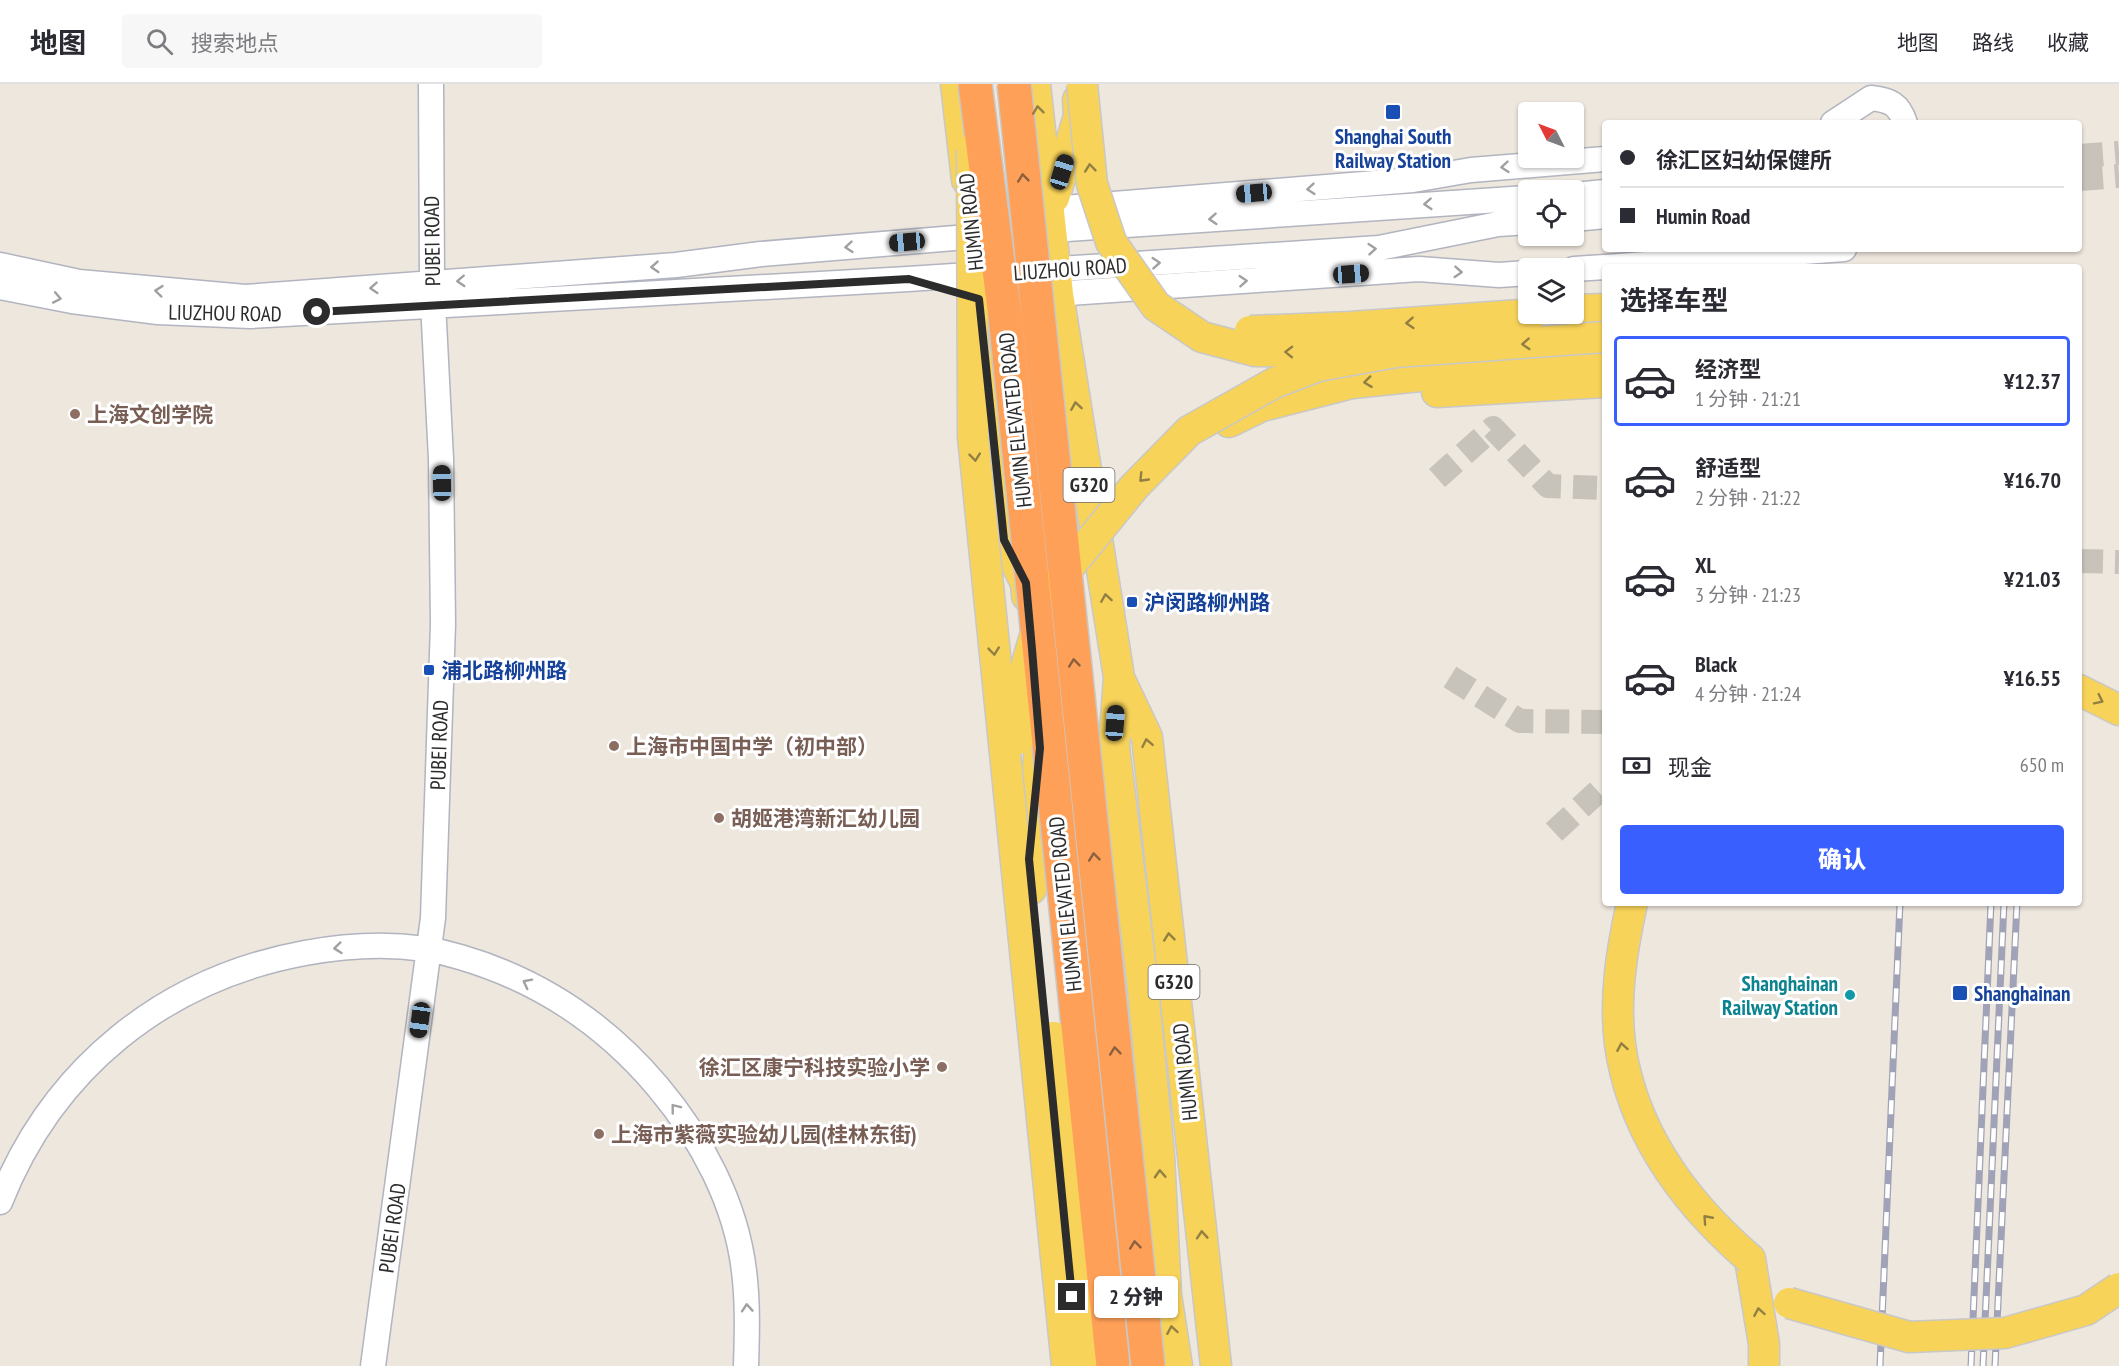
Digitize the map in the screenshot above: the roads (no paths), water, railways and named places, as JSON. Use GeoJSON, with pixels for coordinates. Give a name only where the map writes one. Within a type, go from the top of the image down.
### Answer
{"type":"FeatureCollection","features":[{"type":"Feature","properties":{"kind":"highway","name":"HUMIN ELEVATED ROAD"},"geometry":{"type":"LineString","coordinates":[[974,84],[1005,316],[1113,1366]]}},
{"type":"Feature","properties":{"kind":"highway","name":"HUMIN ELEVATED ROAD"},"geometry":{"type":"LineString","coordinates":[[1014,84],[1148,1366]]}},
{"type":"Feature","properties":{"kind":"main road","name":"HUMIN ROAD"},"geometry":{"type":"LineString","coordinates":[[956,84],[1004,540],[1026,583],[1100,1366]]}},
{"type":"Feature","properties":{"kind":"main road"},"geometry":{"type":"LineString","coordinates":[[974,84],[973,437],[1067,1366]]}},
{"type":"Feature","properties":{"kind":"main road"},"geometry":{"type":"LineString","coordinates":[[991,84],[1010,285],[1026,583]]}},
{"type":"Feature","properties":{"kind":"main road"},"geometry":{"type":"LineString","coordinates":[[1035,84],[1051,220]]}},
{"type":"Feature","properties":{"kind":"main road","name":"HUMIN ROAD"},"geometry":{"type":"LineString","coordinates":[[1077,84],[1080,116],[1051,220],[1057,282],[1119,677],[1114,746],[1150,1061],[1159,1155],[1166,1295],[1177,1366]]}},
{"type":"Feature","properties":{"kind":"main road"},"geometry":{"type":"LineString","coordinates":[[1082,84],[1092,184],[1111,242],[1155,306],[1202,337],[1255,351],[1396,352],[1602,338]]}},
{"type":"Feature","properties":{"kind":"main road"},"geometry":{"type":"LineString","coordinates":[[1136,280],[1182,310],[1246,331],[1339,328],[1518,315]]}},
{"type":"Feature","properties":{"kind":"main road"},"geometry":{"type":"LineString","coordinates":[[1584,310],[1602,309]]}},
{"type":"Feature","properties":{"kind":"main road"},"geometry":{"type":"LineString","coordinates":[[1092,1366],[1017,719],[1027,661],[1044,612],[1065,572],[1134,487],[1189,431],[1274,383],[1318,366],[1396,352]]}},
{"type":"Feature","properties":{"kind":"main road"},"geometry":{"type":"LineString","coordinates":[[1178,442],[1234,420],[1262,406],[1352,383],[1602,357]]}},
{"type":"Feature","properties":{"kind":"main road"},"geometry":{"type":"LineString","coordinates":[[1404,393],[1602,382]]}},
{"type":"Feature","properties":{"kind":"main road","name":"HUMIN ROAD"},"geometry":{"type":"LineString","coordinates":[[1119,677],[1147,738],[1216,1366]]}},
{"type":"Feature","properties":{"kind":"main road"},"geometry":{"type":"LineString","coordinates":[[2082,692],[2119,710]]}},
{"type":"Feature","properties":{"kind":"main road","name":"HUMIN ROAD"},"geometry":{"type":"LineString","coordinates":[[1040,748],[1029,859],[1079,1366]]}},
{"type":"Feature","properties":{"kind":"main road"},"geometry":{"type":"LineString","coordinates":[[1631,906],[1622,951],[1619,1003],[1620,1045],[1632,1088],[1657,1150],[1685,1194],[1715,1229],[1750,1259],[1764,1344],[1764,1366]]}},
{"type":"Feature","properties":{"kind":"main road"},"geometry":{"type":"LineString","coordinates":[[2119,1274],[2081,1298],[2004,1320],[1916,1324],[1853,1311],[1794,1288],[1784,1289],[1781,1294],[1789,1303],[1909,1337],[2005,1333],[2086,1310],[2119,1288]]}},
{"type":"Feature","properties":{"kind":"street","name":"PUBEI ROAD"},"geometry":{"type":"LineString","coordinates":[[373,1366],[433,918],[443,624],[441,459],[433,294],[431,84]]}},
{"type":"Feature","properties":{"kind":"street"},"geometry":{"type":"LineString","coordinates":[[1838,120],[1871,98],[1891,92],[1904,120]]}},
{"type":"Feature","properties":{"kind":"street"},"geometry":{"type":"LineString","coordinates":[[1051,220],[1413,180],[1471,170],[1602,159]]}},
{"type":"Feature","properties":{"kind":"street"},"geometry":{"type":"LineString","coordinates":[[1584,194],[1602,192]]}},
{"type":"Feature","properties":{"kind":"street","name":"LIUZHOU ROAD"},"geometry":{"type":"LineString","coordinates":[[0,287],[72,301],[158,312],[249,316],[761,254],[907,242],[972,226],[1051,220],[1518,198]]}},
{"type":"Feature","properties":{"kind":"street"},"geometry":{"type":"LineString","coordinates":[[1584,218],[1602,216]]}},
{"type":"Feature","properties":{"kind":"street","name":"LIUZHOU ROAD"},"geometry":{"type":"LineString","coordinates":[[0,265],[79,282],[245,297],[433,294],[909,279],[978,287],[1057,282],[1378,248],[1518,223]]}},
{"type":"Feature","properties":{"kind":"street"},"geometry":{"type":"LineString","coordinates":[[1645,264],[1804,252]]}},
{"type":"Feature","properties":{"kind":"street"},"geometry":{"type":"LineString","coordinates":[[1584,268],[1602,267]]}},
{"type":"Feature","properties":{"kind":"street"},"geometry":{"type":"LineString","coordinates":[[1057,282],[1419,269],[1499,275],[1518,274]]}},
{"type":"Feature","properties":{"kind":"street"},"geometry":{"type":"LineString","coordinates":[[0,1202],[9,1179],[45,1115],[90,1062],[141,1019],[200,985],[266,960],[339,947],[391,947],[458,956],[507,973],[560,1000],[608,1034],[642,1068],[679,1112],[707,1159],[729,1210],[744,1269],[747,1320],[746,1366]]}},
{"type":"Feature","properties":{"kind":"tunnel"},"geometry":{"type":"LineString","coordinates":[[2082,156],[2119,153]]}},
{"type":"Feature","properties":{"kind":"tunnel"},"geometry":{"type":"LineString","coordinates":[[2082,179],[2119,176]]}},
{"type":"Feature","properties":{"kind":"tunnel"},"geometry":{"type":"LineString","coordinates":[[1437,478],[1493,428],[1548,486],[1602,488]]}},
{"type":"Feature","properties":{"kind":"tunnel"},"geometry":{"type":"LineString","coordinates":[[2082,561],[2119,562]]}},
{"type":"Feature","properties":{"kind":"tunnel"},"geometry":{"type":"LineString","coordinates":[[1450,677],[1520,721],[1602,722]]}},
{"type":"Feature","properties":{"kind":"tunnel"},"geometry":{"type":"LineString","coordinates":[[1554,832],[1602,788]]}},
{"type":"Feature","properties":{"kind":"railway"},"geometry":{"type":"LineString","coordinates":[[1880,1366],[1900,906]]}},
{"type":"Feature","properties":{"kind":"railway"},"geometry":{"type":"LineString","coordinates":[[1971,1366],[1991,906]]}},
{"type":"Feature","properties":{"kind":"railway"},"geometry":{"type":"LineString","coordinates":[[1983,1366],[2004,906]]}},
{"type":"Feature","properties":{"kind":"railway"},"geometry":{"type":"LineString","coordinates":[[1995,1366],[2017,906]]}},
{"type":"Feature","properties":{"kind":"place","name":"Shanghai South Railway Station"},"geometry":{"type":"Point","coordinates":[1393,112]}},
{"type":"Feature","properties":{"kind":"place","name":"上海文创学院"},"geometry":{"type":"Point","coordinates":[75,414]}},
{"type":"Feature","properties":{"kind":"place","name":"沪闵路柳州路"},"geometry":{"type":"Point","coordinates":[1132,602]}},
{"type":"Feature","properties":{"kind":"place","name":"浦北路柳州路"},"geometry":{"type":"Point","coordinates":[429,670]}},
{"type":"Feature","properties":{"kind":"place","name":"上海市中国中学（初中部）"},"geometry":{"type":"Point","coordinates":[614,746]}},
{"type":"Feature","properties":{"kind":"place","name":"胡姬港湾新汇幼儿园"},"geometry":{"type":"Point","coordinates":[719,818]}},
{"type":"Feature","properties":{"kind":"place","name":"Shanghainan"},"geometry":{"type":"Point","coordinates":[1960,993]}},
{"type":"Feature","properties":{"kind":"place","name":"Shanghainan Railway Station"},"geometry":{"type":"Point","coordinates":[1850,995]}},
{"type":"Feature","properties":{"kind":"place","name":"徐汇区康宁科技实验小学"},"geometry":{"type":"Point","coordinates":[942,1067]}},
{"type":"Feature","properties":{"kind":"place","name":"上海市紫薇实验幼儿园(桂林东街)"},"geometry":{"type":"Point","coordinates":[599,1134]}}]}
